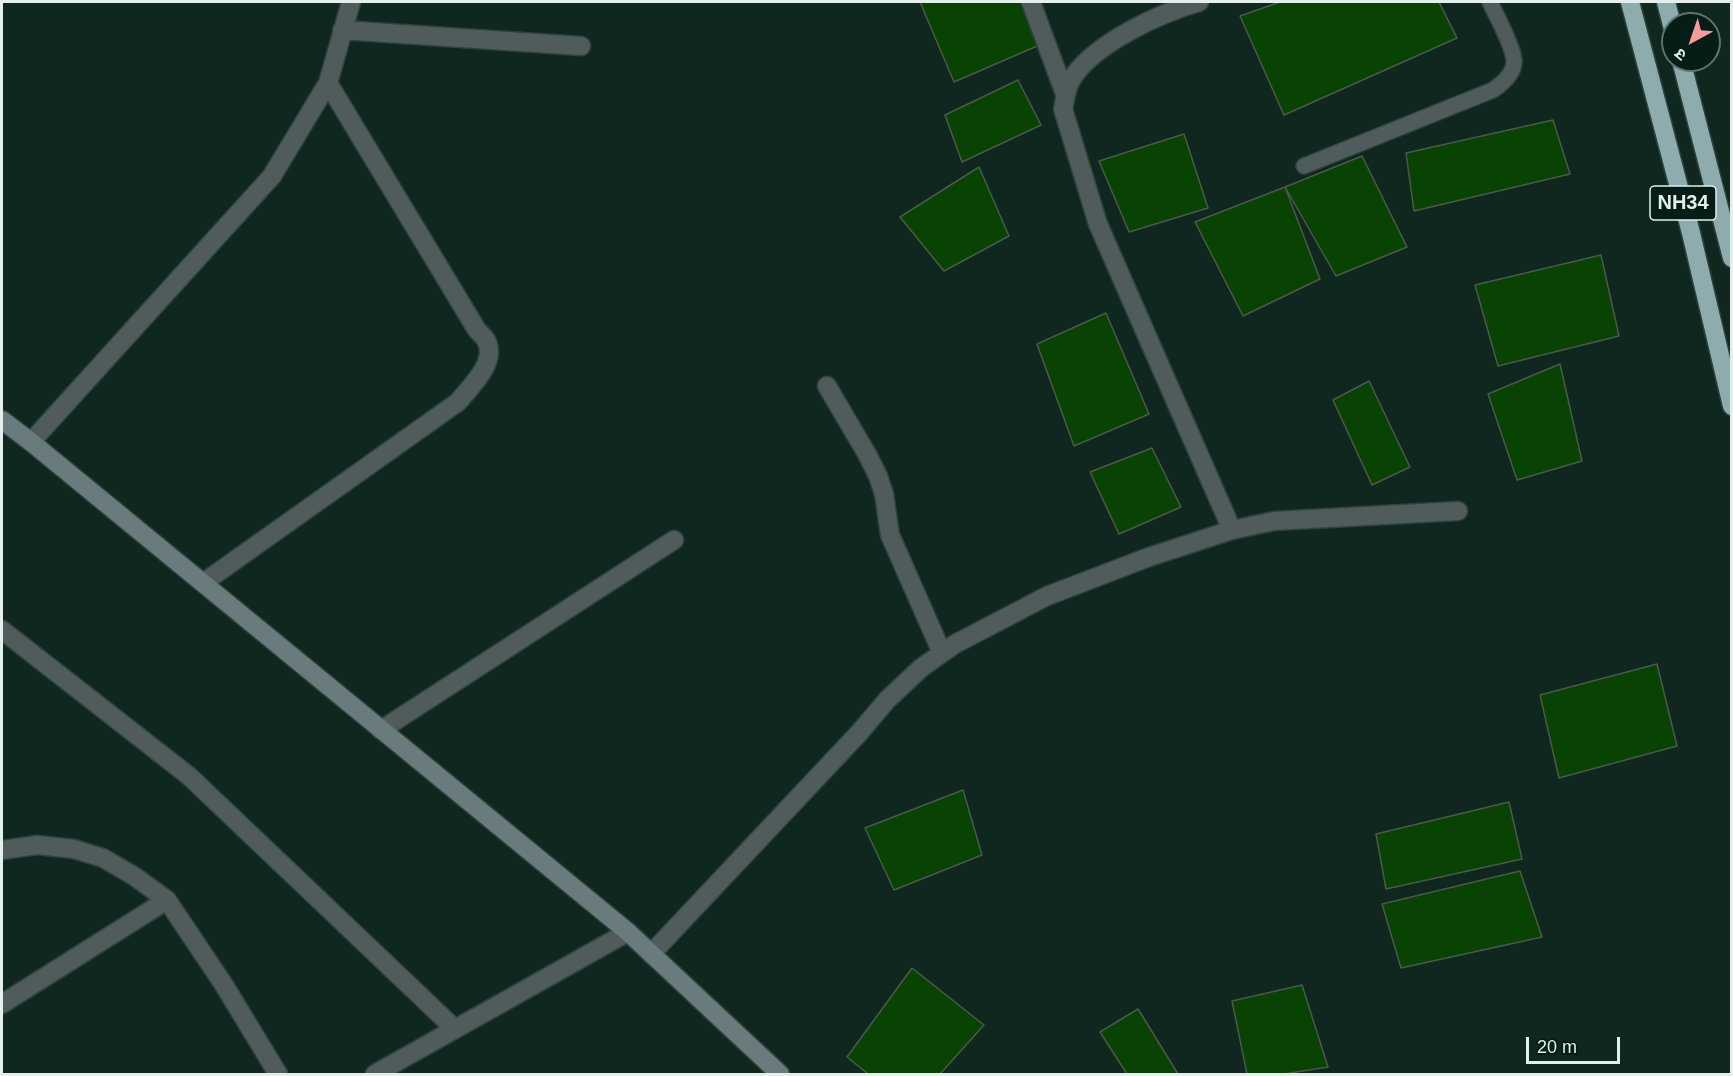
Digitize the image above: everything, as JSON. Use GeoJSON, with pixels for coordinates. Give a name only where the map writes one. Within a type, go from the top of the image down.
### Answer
{"type":"FeatureCollection","features":[{"type":"Feature","properties":{"kind":"highway","name":"NH34"},"geometry":{"type":"LineString","coordinates":[[1630,2],[1690,233],[1731,406]]}},
{"type":"Feature","properties":{"kind":"highway","name":"NH34"},"geometry":{"type":"LineString","coordinates":[[1684,72],[1731,258]]}},
{"type":"Feature","properties":{"kind":"main road"},"geometry":{"type":"LineString","coordinates":[[2,420],[627,932],[780,1074]]}},
{"type":"Feature","properties":{"kind":"street"},"geometry":{"type":"LineString","coordinates":[[31,442],[272,176],[328,83],[351,2]]}},
{"type":"Feature","properties":{"kind":"street"},"geometry":{"type":"LineString","coordinates":[[1031,2],[1065,94]]}},
{"type":"Feature","properties":{"kind":"street"},"geometry":{"type":"LineString","coordinates":[[1199,2],[1157,18],[1100,49],[1082,66],[1071,81],[1065,94],[1064,109],[1098,224],[1232,530]]}},
{"type":"Feature","properties":{"kind":"street"},"geometry":{"type":"LineString","coordinates":[[342,30],[581,46]]}},
{"type":"Feature","properties":{"kind":"street"},"geometry":{"type":"LineString","coordinates":[[203,583],[458,402],[477,379],[489,359],[487,342],[477,330],[328,83]]}},
{"type":"Feature","properties":{"kind":"street"},"geometry":{"type":"LineString","coordinates":[[827,386],[879,476],[890,535],[942,653]]}},
{"type":"Feature","properties":{"kind":"street"},"geometry":{"type":"LineString","coordinates":[[651,954],[859,733],[887,700],[921,668],[955,644],[1047,596],[1149,557],[1232,530],[1274,521],[1458,511]]}},
{"type":"Feature","properties":{"kind":"street"},"geometry":{"type":"LineString","coordinates":[[381,730],[674,540]]}},
{"type":"Feature","properties":{"kind":"street"},"geometry":{"type":"LineString","coordinates":[[2,630],[189,776],[455,1029]]}},
{"type":"Feature","properties":{"kind":"street"},"geometry":{"type":"LineString","coordinates":[[2,850],[37,845],[84,852],[103,858],[134,876],[167,900],[224,985],[278,1074]]}},
{"type":"Feature","properties":{"kind":"street"},"geometry":{"type":"LineString","coordinates":[[2,1004],[167,900]]}},
{"type":"Feature","properties":{"kind":"street"},"geometry":{"type":"LineString","coordinates":[[375,1074],[627,932]]}},
{"type":"Feature","properties":{"kind":"lane"},"geometry":{"type":"LineString","coordinates":[[1304,166],[1494,90],[1503,83],[1510,75],[1514,60],[1490,2]]}},
{"type":"Feature","properties":{"kind":"building"},"geometry":{"type":"Polygon","coordinates":[[[920,2],[1026,2],[1044,43],[954,82],[920,2]]]}},
{"type":"Feature","properties":{"kind":"building"},"geometry":{"type":"Polygon","coordinates":[[[1280,2],[1439,2],[1457,38],[1284,115],[1240,16],[1280,2]]]}},
{"type":"Feature","properties":{"kind":"building"},"geometry":{"type":"Polygon","coordinates":[[[1018,80],[1041,125],[962,162],[945,115],[1018,80]]]}},
{"type":"Feature","properties":{"kind":"building"},"geometry":{"type":"Polygon","coordinates":[[[1553,120],[1570,174],[1414,211],[1406,153],[1553,120]]]}},
{"type":"Feature","properties":{"kind":"building"},"geometry":{"type":"Polygon","coordinates":[[[1184,134],[1208,208],[1129,232],[1099,161],[1184,134]]]}},
{"type":"Feature","properties":{"kind":"building"},"geometry":{"type":"Polygon","coordinates":[[[1362,156],[1407,247],[1336,276],[1285,187],[1362,156]]]}},
{"type":"Feature","properties":{"kind":"building"},"geometry":{"type":"Polygon","coordinates":[[[979,167],[1009,236],[944,271],[900,217],[979,167]]]}},
{"type":"Feature","properties":{"kind":"building"},"geometry":{"type":"Polygon","coordinates":[[[1285,187],[1320,279],[1243,316],[1195,222],[1285,187]]]}},
{"type":"Feature","properties":{"kind":"building"},"geometry":{"type":"Polygon","coordinates":[[[1601,255],[1619,336],[1498,366],[1475,285],[1601,255]]]}},
{"type":"Feature","properties":{"kind":"building"},"geometry":{"type":"Polygon","coordinates":[[[1106,313],[1149,414],[1074,446],[1037,344],[1106,313]]]}},
{"type":"Feature","properties":{"kind":"building"},"geometry":{"type":"Polygon","coordinates":[[[1560,364],[1582,461],[1517,480],[1488,394],[1560,364]]]}},
{"type":"Feature","properties":{"kind":"building"},"geometry":{"type":"Polygon","coordinates":[[[1369,381],[1410,467],[1372,485],[1333,400],[1369,381]]]}},
{"type":"Feature","properties":{"kind":"building"},"geometry":{"type":"Polygon","coordinates":[[[1152,448],[1181,507],[1119,534],[1090,472],[1152,448]]]}},
{"type":"Feature","properties":{"kind":"building"},"geometry":{"type":"Polygon","coordinates":[[[1657,664],[1677,746],[1559,778],[1540,695],[1657,664]]]}},
{"type":"Feature","properties":{"kind":"building"},"geometry":{"type":"Polygon","coordinates":[[[963,790],[982,855],[894,890],[865,828],[963,790]]]}},
{"type":"Feature","properties":{"kind":"building"},"geometry":{"type":"Polygon","coordinates":[[[1509,802],[1522,859],[1386,889],[1376,834],[1509,802]]]}},
{"type":"Feature","properties":{"kind":"building"},"geometry":{"type":"Polygon","coordinates":[[[1520,871],[1542,937],[1401,968],[1382,904],[1520,871]]]}},
{"type":"Feature","properties":{"kind":"building"},"geometry":{"type":"Polygon","coordinates":[[[912,968],[984,1025],[940,1074],[868,1074],[847,1057],[912,968]]]}},
{"type":"Feature","properties":{"kind":"building"},"geometry":{"type":"Polygon","coordinates":[[[1302,985],[1328,1067],[1284,1074],[1247,1074],[1232,1001],[1302,985]]]}},
{"type":"Feature","properties":{"kind":"building"},"geometry":{"type":"Polygon","coordinates":[[[1138,1009],[1178,1074],[1127,1074],[1100,1032],[1138,1009]]]}}]}
